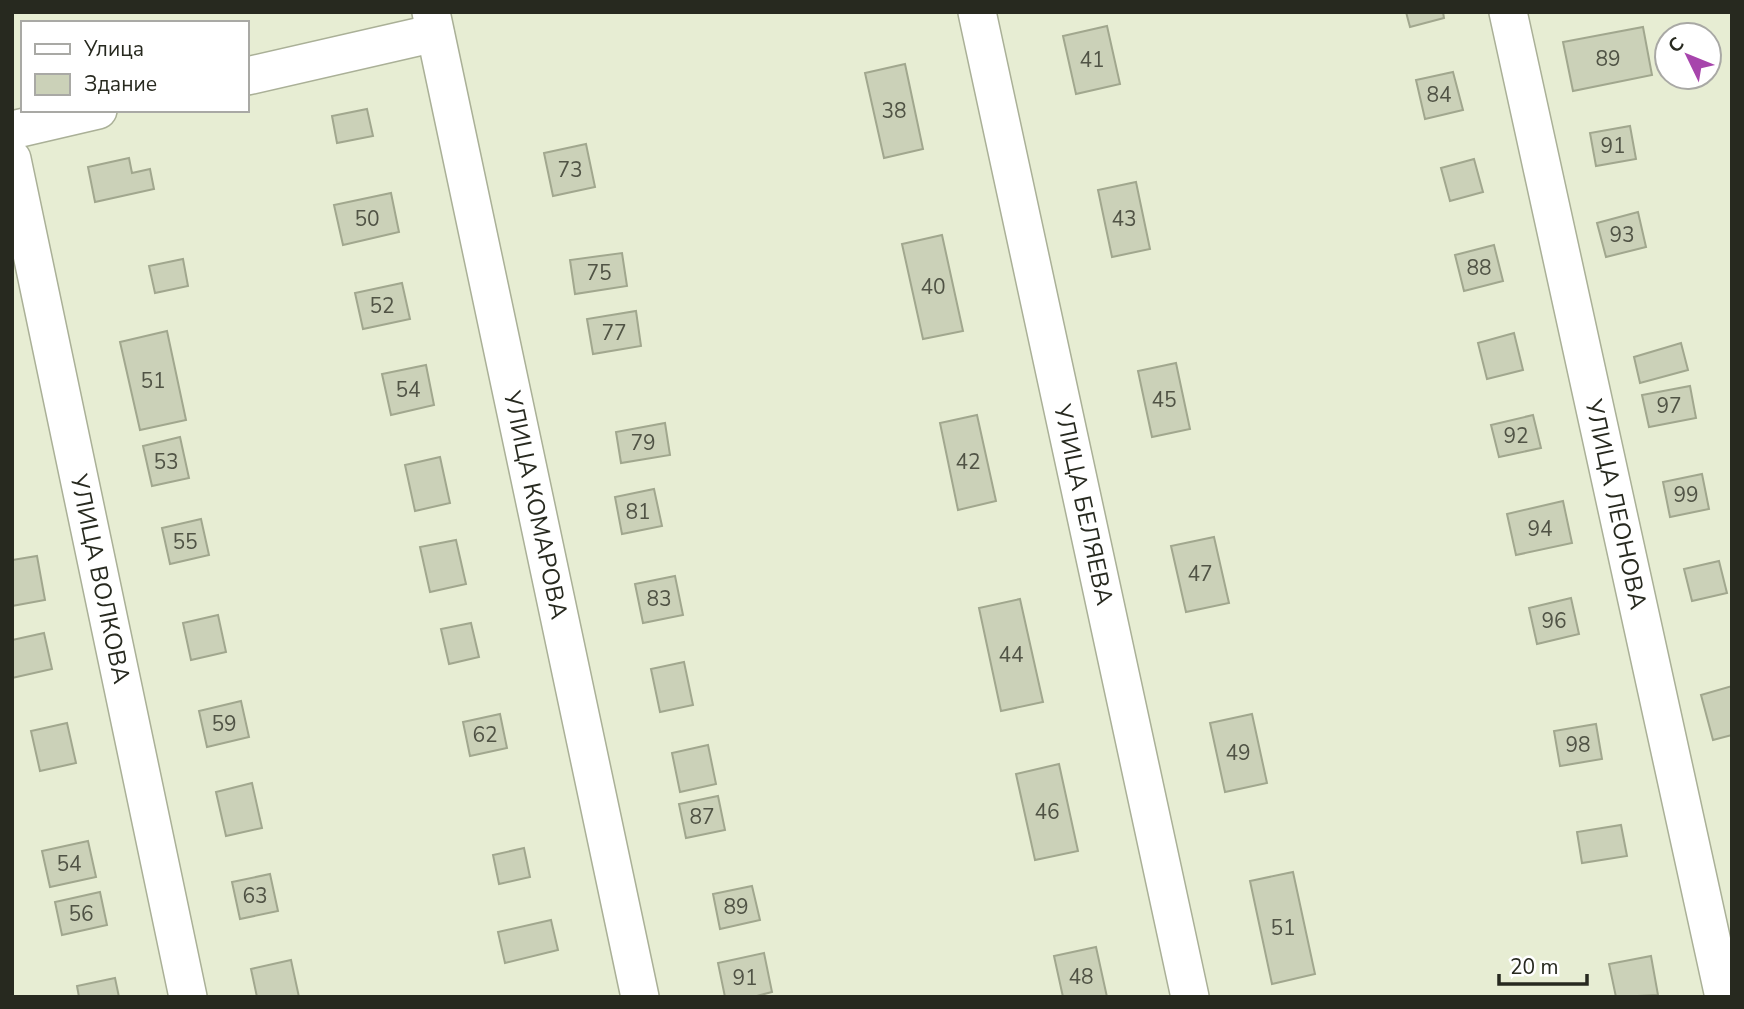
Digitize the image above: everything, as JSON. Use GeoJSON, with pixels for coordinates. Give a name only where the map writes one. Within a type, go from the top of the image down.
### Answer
{"type":"FeatureCollection","features":[{"type":"Feature","properties":{"kind":"street","name":"УЛИЦА БЕЛЯЕВА"},"geometry":{"type":"LineString","coordinates":[[977,12],[1190,997]]}},
{"type":"Feature","properties":{"kind":"street","name":"УЛИЦА ЛЕОНОВА"},"geometry":{"type":"LineString","coordinates":[[1508,12],[1724,997]]}},
{"type":"Feature","properties":{"kind":"street"},"geometry":{"type":"LineString","coordinates":[[248,76],[433,22]]}},
{"type":"Feature","properties":{"kind":"street","name":"УЛИЦА КОМАРОВА"},"geometry":{"type":"LineString","coordinates":[[433,22],[640,997]]}},
{"type":"Feature","properties":{"kind":"street"},"geometry":{"type":"LineString","coordinates":[[12,130],[89,112]]}},
{"type":"Feature","properties":{"kind":"street","name":"УЛИЦА ВОЛКОВА"},"geometry":{"type":"LineString","coordinates":[[12,159],[188,997]]}},
{"type":"Feature","properties":{"kind":"building"},"geometry":{"type":"Polygon","coordinates":[[[1406,12],[1443,12],[1444,18],[1410,27],[1406,12]]]}},
{"type":"Feature","properties":{"kind":"building"},"geometry":{"type":"Polygon","coordinates":[[[1107,26],[1120,84],[1076,94],[1063,36],[1107,26]]]}},
{"type":"Feature","properties":{"kind":"building"},"geometry":{"type":"Polygon","coordinates":[[[1643,27],[1652,75],[1573,91],[1563,42],[1643,27]]]}},
{"type":"Feature","properties":{"kind":"building"},"geometry":{"type":"Polygon","coordinates":[[[905,64],[923,149],[884,158],[865,73],[905,64]]]}},
{"type":"Feature","properties":{"kind":"building"},"geometry":{"type":"Polygon","coordinates":[[[1453,72],[1463,110],[1425,119],[1416,80],[1453,72]]]}},
{"type":"Feature","properties":{"kind":"building"},"geometry":{"type":"Polygon","coordinates":[[[367,109],[373,136],[337,143],[332,116],[367,109]]]}},
{"type":"Feature","properties":{"kind":"building"},"geometry":{"type":"Polygon","coordinates":[[[1630,126],[1636,159],[1596,166],[1590,133],[1630,126]]]}},
{"type":"Feature","properties":{"kind":"building"},"geometry":{"type":"Polygon","coordinates":[[[586,144],[595,187],[553,196],[544,153],[586,144]]]}},
{"type":"Feature","properties":{"kind":"building"},"geometry":{"type":"Polygon","coordinates":[[[129,158],[132,173],[150,169],[154,189],[95,202],[88,167],[129,158]]]}},
{"type":"Feature","properties":{"kind":"building"},"geometry":{"type":"Polygon","coordinates":[[[1474,159],[1483,192],[1450,201],[1441,168],[1474,159]]]}},
{"type":"Feature","properties":{"kind":"building"},"geometry":{"type":"Polygon","coordinates":[[[1136,182],[1150,249],[1112,257],[1098,190],[1136,182]]]}},
{"type":"Feature","properties":{"kind":"building"},"geometry":{"type":"Polygon","coordinates":[[[391,193],[399,232],[343,245],[334,205],[391,193]]]}},
{"type":"Feature","properties":{"kind":"building"},"geometry":{"type":"Polygon","coordinates":[[[1638,212],[1646,247],[1606,257],[1597,223],[1638,212]]]}},
{"type":"Feature","properties":{"kind":"building"},"geometry":{"type":"Polygon","coordinates":[[[942,235],[963,331],[923,339],[902,244],[942,235]]]}},
{"type":"Feature","properties":{"kind":"building"},"geometry":{"type":"Polygon","coordinates":[[[1494,245],[1503,281],[1464,291],[1455,255],[1494,245]]]}},
{"type":"Feature","properties":{"kind":"building"},"geometry":{"type":"Polygon","coordinates":[[[622,253],[627,286],[575,294],[570,260],[622,253]]]}},
{"type":"Feature","properties":{"kind":"building"},"geometry":{"type":"Polygon","coordinates":[[[183,259],[188,286],[155,293],[149,266],[183,259]]]}},
{"type":"Feature","properties":{"kind":"building"},"geometry":{"type":"Polygon","coordinates":[[[402,283],[410,319],[363,329],[355,293],[402,283]]]}},
{"type":"Feature","properties":{"kind":"building"},"geometry":{"type":"Polygon","coordinates":[[[636,311],[641,346],[593,354],[587,319],[636,311]]]}},
{"type":"Feature","properties":{"kind":"building"},"geometry":{"type":"Polygon","coordinates":[[[167,331],[186,420],[140,430],[120,342],[167,331]]]}},
{"type":"Feature","properties":{"kind":"building"},"geometry":{"type":"Polygon","coordinates":[[[1514,333],[1523,370],[1487,379],[1478,343],[1514,333]]]}},
{"type":"Feature","properties":{"kind":"building"},"geometry":{"type":"Polygon","coordinates":[[[1681,343],[1688,370],[1640,383],[1634,357],[1681,343]]]}},
{"type":"Feature","properties":{"kind":"building"},"geometry":{"type":"Polygon","coordinates":[[[1176,363],[1190,429],[1152,437],[1138,371],[1176,363]]]}},
{"type":"Feature","properties":{"kind":"building"},"geometry":{"type":"Polygon","coordinates":[[[426,365],[434,405],[391,415],[382,374],[426,365]]]}},
{"type":"Feature","properties":{"kind":"building"},"geometry":{"type":"Polygon","coordinates":[[[1690,386],[1696,418],[1649,427],[1642,395],[1690,386]]]}},
{"type":"Feature","properties":{"kind":"building"},"geometry":{"type":"Polygon","coordinates":[[[977,415],[996,501],[958,510],[940,423],[977,415]]]}},
{"type":"Feature","properties":{"kind":"building"},"geometry":{"type":"Polygon","coordinates":[[[1533,415],[1541,448],[1499,457],[1491,425],[1533,415]]]}},
{"type":"Feature","properties":{"kind":"building"},"geometry":{"type":"Polygon","coordinates":[[[665,423],[670,455],[621,463],[616,432],[665,423]]]}},
{"type":"Feature","properties":{"kind":"building"},"geometry":{"type":"Polygon","coordinates":[[[180,437],[189,478],[152,486],[143,446],[180,437]]]}},
{"type":"Feature","properties":{"kind":"building"},"geometry":{"type":"Polygon","coordinates":[[[440,457],[450,503],[415,511],[405,465],[440,457]]]}},
{"type":"Feature","properties":{"kind":"building"},"geometry":{"type":"Polygon","coordinates":[[[1702,474],[1709,509],[1670,517],[1663,482],[1702,474]]]}},
{"type":"Feature","properties":{"kind":"building"},"geometry":{"type":"Polygon","coordinates":[[[654,489],[662,526],[622,534],[615,497],[654,489]]]}},
{"type":"Feature","properties":{"kind":"building"},"geometry":{"type":"Polygon","coordinates":[[[1563,501],[1572,543],[1516,555],[1507,514],[1563,501]]]}},
{"type":"Feature","properties":{"kind":"building"},"geometry":{"type":"Polygon","coordinates":[[[201,519],[209,555],[170,564],[162,528],[201,519]]]}},
{"type":"Feature","properties":{"kind":"building"},"geometry":{"type":"Polygon","coordinates":[[[1214,537],[1229,603],[1186,612],[1171,546],[1214,537]]]}},
{"type":"Feature","properties":{"kind":"building"},"geometry":{"type":"Polygon","coordinates":[[[456,540],[466,584],[430,592],[420,547],[456,540]]]}},
{"type":"Feature","properties":{"kind":"building"},"geometry":{"type":"Polygon","coordinates":[[[37,556],[45,600],[12,606],[12,560],[37,556]]]}},
{"type":"Feature","properties":{"kind":"building"},"geometry":{"type":"Polygon","coordinates":[[[1719,561],[1727,593],[1692,601],[1684,569],[1719,561]]]}},
{"type":"Feature","properties":{"kind":"building"},"geometry":{"type":"Polygon","coordinates":[[[675,576],[683,615],[643,623],[635,584],[675,576]]]}},
{"type":"Feature","properties":{"kind":"building"},"geometry":{"type":"Polygon","coordinates":[[[1571,598],[1579,634],[1537,644],[1529,608],[1571,598]]]}},
{"type":"Feature","properties":{"kind":"building"},"geometry":{"type":"Polygon","coordinates":[[[1020,599],[1043,702],[1001,711],[979,608],[1020,599]]]}},
{"type":"Feature","properties":{"kind":"building"},"geometry":{"type":"Polygon","coordinates":[[[218,615],[226,652],[191,660],[183,623],[218,615]]]}},
{"type":"Feature","properties":{"kind":"building"},"geometry":{"type":"Polygon","coordinates":[[[471,623],[479,657],[449,664],[441,629],[471,623]]]}},
{"type":"Feature","properties":{"kind":"building"},"geometry":{"type":"Polygon","coordinates":[[[44,633],[52,669],[12,678],[12,640],[44,633]]]}},
{"type":"Feature","properties":{"kind":"building"},"geometry":{"type":"Polygon","coordinates":[[[684,662],[693,705],[660,712],[651,669],[684,662]]]}},
{"type":"Feature","properties":{"kind":"building"},"geometry":{"type":"Polygon","coordinates":[[[1732,686],[1732,735],[1713,740],[1701,695],[1732,686]]]}},
{"type":"Feature","properties":{"kind":"building"},"geometry":{"type":"Polygon","coordinates":[[[241,701],[249,737],[207,747],[199,711],[241,701]]]}},
{"type":"Feature","properties":{"kind":"building"},"geometry":{"type":"Polygon","coordinates":[[[500,714],[507,748],[470,756],[463,722],[500,714]]]}},
{"type":"Feature","properties":{"kind":"building"},"geometry":{"type":"Polygon","coordinates":[[[1252,714],[1267,783],[1225,792],[1210,723],[1252,714]]]}},
{"type":"Feature","properties":{"kind":"building"},"geometry":{"type":"Polygon","coordinates":[[[67,723],[76,763],[40,771],[31,731],[67,723]]]}},
{"type":"Feature","properties":{"kind":"building"},"geometry":{"type":"Polygon","coordinates":[[[1596,724],[1602,759],[1560,766],[1554,731],[1596,724]]]}},
{"type":"Feature","properties":{"kind":"building"},"geometry":{"type":"Polygon","coordinates":[[[708,745],[716,784],[680,792],[672,753],[708,745]]]}},
{"type":"Feature","properties":{"kind":"building"},"geometry":{"type":"Polygon","coordinates":[[[1059,764],[1078,851],[1035,860],[1016,774],[1059,764]]]}},
{"type":"Feature","properties":{"kind":"building"},"geometry":{"type":"Polygon","coordinates":[[[252,783],[262,828],[226,836],[216,792],[252,783]]]}},
{"type":"Feature","properties":{"kind":"building"},"geometry":{"type":"Polygon","coordinates":[[[718,796],[725,830],[686,838],[679,804],[718,796]]]}},
{"type":"Feature","properties":{"kind":"building"},"geometry":{"type":"Polygon","coordinates":[[[1621,825],[1627,856],[1582,863],[1577,832],[1621,825]]]}},
{"type":"Feature","properties":{"kind":"building"},"geometry":{"type":"Polygon","coordinates":[[[88,841],[96,877],[50,887],[42,851],[88,841]]]}},
{"type":"Feature","properties":{"kind":"building"},"geometry":{"type":"Polygon","coordinates":[[[524,848],[530,877],[499,884],[493,855],[524,848]]]}},
{"type":"Feature","properties":{"kind":"building"},"geometry":{"type":"Polygon","coordinates":[[[1293,872],[1315,974],[1272,984],[1250,881],[1293,872]]]}},
{"type":"Feature","properties":{"kind":"building"},"geometry":{"type":"Polygon","coordinates":[[[270,874],[278,911],[240,919],[232,882],[270,874]]]}},
{"type":"Feature","properties":{"kind":"building"},"geometry":{"type":"Polygon","coordinates":[[[752,886],[760,920],[720,929],[713,894],[752,886]]]}},
{"type":"Feature","properties":{"kind":"building"},"geometry":{"type":"Polygon","coordinates":[[[100,892],[107,925],[62,935],[55,902],[100,892]]]}},
{"type":"Feature","properties":{"kind":"building"},"geometry":{"type":"Polygon","coordinates":[[[551,920],[558,950],[505,963],[498,932],[551,920]]]}},
{"type":"Feature","properties":{"kind":"building"},"geometry":{"type":"Polygon","coordinates":[[[1096,947],[1107,997],[1063,997],[1054,956],[1096,947]]]}},
{"type":"Feature","properties":{"kind":"building"},"geometry":{"type":"Polygon","coordinates":[[[764,953],[772,992],[753,997],[725,997],[718,963],[764,953]]]}},
{"type":"Feature","properties":{"kind":"building"},"geometry":{"type":"Polygon","coordinates":[[[1651,956],[1658,995],[1616,997],[1609,964],[1651,956]]]}},
{"type":"Feature","properties":{"kind":"building"},"geometry":{"type":"Polygon","coordinates":[[[291,960],[299,997],[257,997],[251,969],[291,960]]]}},
{"type":"Feature","properties":{"kind":"building"},"geometry":{"type":"Polygon","coordinates":[[[115,978],[119,997],[79,997],[77,986],[115,978]]]}}]}
